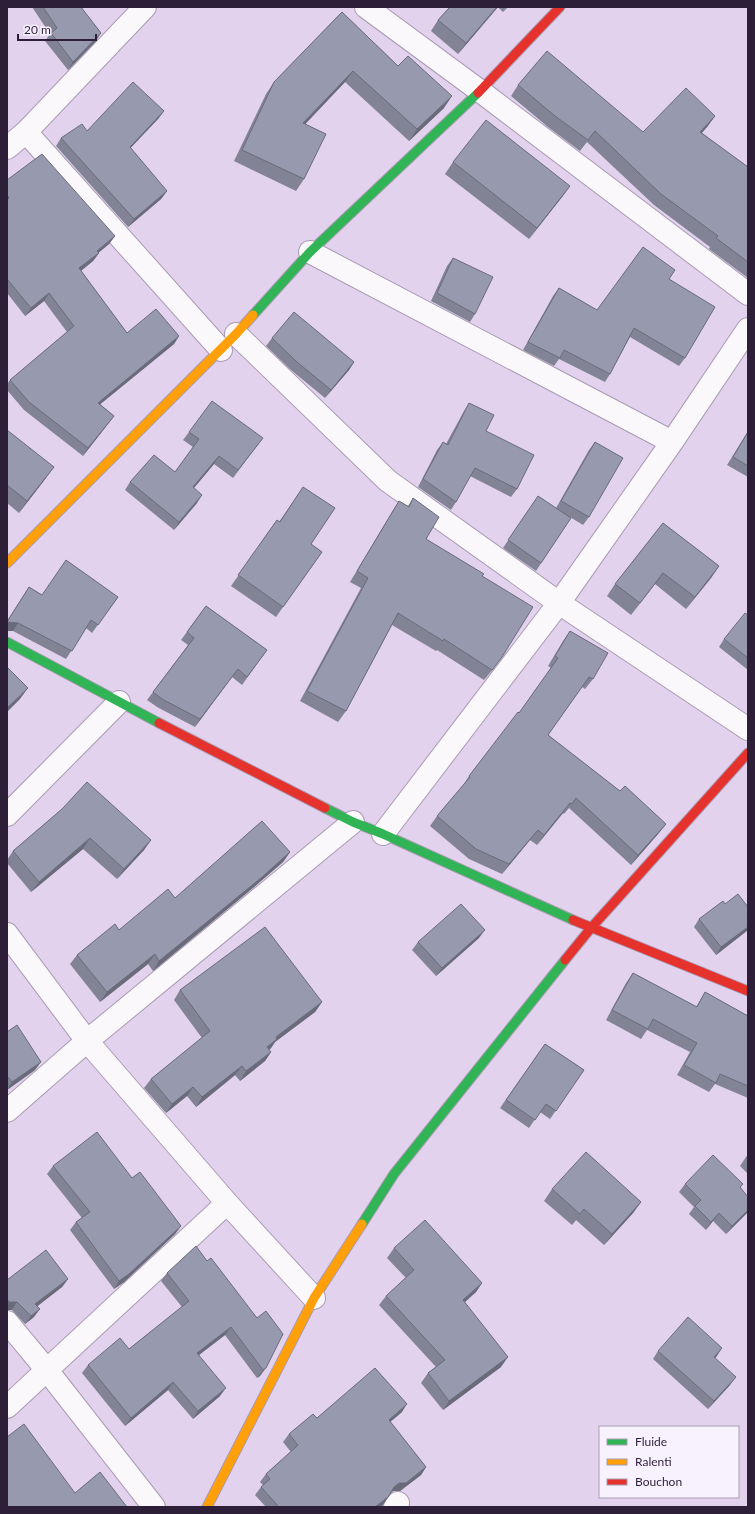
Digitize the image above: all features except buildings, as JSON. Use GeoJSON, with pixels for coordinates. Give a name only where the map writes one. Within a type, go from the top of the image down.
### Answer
{"type":"FeatureCollection","features":[{"type":"Feature","properties":{"kind":"street"},"geometry":{"type":"LineString","coordinates":[[366,7],[480,91],[748,294]]}},
{"type":"Feature","properties":{"kind":"street"},"geometry":{"type":"LineString","coordinates":[[7,563],[221,350],[310,252],[480,91],[560,7]]}},
{"type":"Feature","properties":{"kind":"street"},"geometry":{"type":"LineString","coordinates":[[7,148],[26,132],[144,8]]}},
{"type":"Feature","properties":{"kind":"street"},"geometry":{"type":"LineString","coordinates":[[26,132],[221,350]]}},
{"type":"Feature","properties":{"kind":"street"},"geometry":{"type":"LineString","coordinates":[[310,252],[672,442]]}},
{"type":"Feature","properties":{"kind":"street"},"geometry":{"type":"LineString","coordinates":[[383,834],[559,603],[672,442],[748,329]]}},
{"type":"Feature","properties":{"kind":"street"},"geometry":{"type":"LineString","coordinates":[[236,334],[388,481],[559,603],[748,729]]}},
{"type":"Feature","properties":{"kind":"street"},"geometry":{"type":"LineString","coordinates":[[7,642],[119,702],[353,822],[383,834],[591,928],[748,990]]}},
{"type":"Feature","properties":{"kind":"street"},"geometry":{"type":"LineString","coordinates":[[7,815],[119,702]]}},
{"type":"Feature","properties":{"kind":"street"},"geometry":{"type":"LineString","coordinates":[[207,1507],[314,1298],[394,1174],[591,928],[748,753]]}},
{"type":"Feature","properties":{"kind":"street"},"geometry":{"type":"LineString","coordinates":[[7,1110],[353,822]]}},
{"type":"Feature","properties":{"kind":"street"},"geometry":{"type":"LineString","coordinates":[[7,934],[87,1042],[227,1203],[314,1298]]}},
{"type":"Feature","properties":{"kind":"street"},"geometry":{"type":"LineString","coordinates":[[7,1407],[46,1369],[227,1203]]}},
{"type":"Feature","properties":{"kind":"street"},"geometry":{"type":"LineString","coordinates":[[7,1322],[46,1369],[154,1507]]}},
{"type":"Feature","properties":{"kind":"traffic: fast"},"geometry":{"type":"LineString","coordinates":[[253,315],[310,252],[478,93]]}},
{"type":"Feature","properties":{"kind":"traffic: fast"},"geometry":{"type":"LineString","coordinates":[[7,642],[159,723]]}},
{"type":"Feature","properties":{"kind":"traffic: fast"},"geometry":{"type":"LineString","coordinates":[[325,808],[353,822],[383,834],[573,920]]}},
{"type":"Feature","properties":{"kind":"traffic: fast"},"geometry":{"type":"LineString","coordinates":[[362,1224],[394,1174],[565,960]]}},
{"type":"Feature","properties":{"kind":"traffic: slow"},"geometry":{"type":"LineString","coordinates":[[7,563],[236,334],[253,315]]}},
{"type":"Feature","properties":{"kind":"traffic: slow"},"geometry":{"type":"LineString","coordinates":[[207,1507],[314,1298],[362,1224]]}},
{"type":"Feature","properties":{"kind":"traffic: jam"},"geometry":{"type":"LineString","coordinates":[[478,93],[560,7]]}},
{"type":"Feature","properties":{"kind":"traffic: jam"},"geometry":{"type":"LineString","coordinates":[[159,723],[325,808]]}},
{"type":"Feature","properties":{"kind":"traffic: jam"},"geometry":{"type":"LineString","coordinates":[[565,960],[591,928],[748,753]]}},
{"type":"Feature","properties":{"kind":"traffic: jam"},"geometry":{"type":"LineString","coordinates":[[573,920],[748,991]]}}]}
